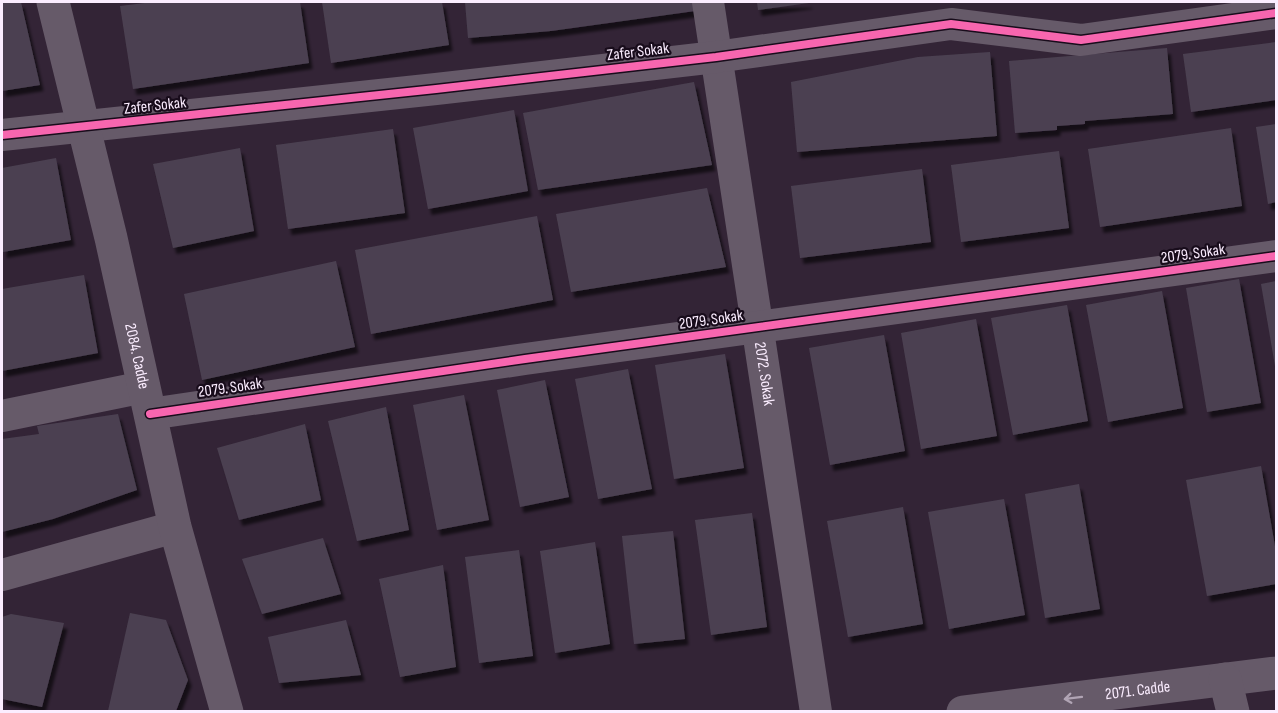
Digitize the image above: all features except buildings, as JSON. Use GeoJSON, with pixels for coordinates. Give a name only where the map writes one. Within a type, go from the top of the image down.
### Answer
{"type":"FeatureCollection","features":[{"type":"Feature","properties":{"kind":"street","name":"2084. Cadde"},"geometry":{"type":"LineString","coordinates":[[53,2],[84,127],[175,527],[227,711]]}},
{"type":"Feature","properties":{"kind":"street","name":"2072. Sokak"},"geometry":{"type":"LineString","coordinates":[[708,2],[816,711]]}},
{"type":"Feature","properties":{"kind":"street","name":"Zafer Sokak"},"geometry":{"type":"LineString","coordinates":[[2,135],[716,57],[951,24],[1081,40],[1276,13]]}},
{"type":"Feature","properties":{"kind":"street","name":"2079. Sokak"},"geometry":{"type":"LineString","coordinates":[[2,416],[525,358],[1276,256]]}},
{"type":"Feature","properties":{"kind":"street"},"geometry":{"type":"LineString","coordinates":[[2,575],[175,527]]}},
{"type":"Feature","properties":{"kind":"street","name":"2071. Cadde"},"geometry":{"type":"LineString","coordinates":[[963,711],[1276,673]]}},
{"type":"Feature","properties":{"kind":"street"},"geometry":{"type":"LineString","coordinates":[[1225,679],[1233,711]]}},
{"type":"Feature","properties":{"kind":"cycle path"},"geometry":{"type":"LineString","coordinates":[[2,135],[716,57],[951,24],[1081,40],[1276,13]]}},
{"type":"Feature","properties":{"kind":"cycle path"},"geometry":{"type":"LineString","coordinates":[[150,414],[525,359],[1276,256]]}}]}
